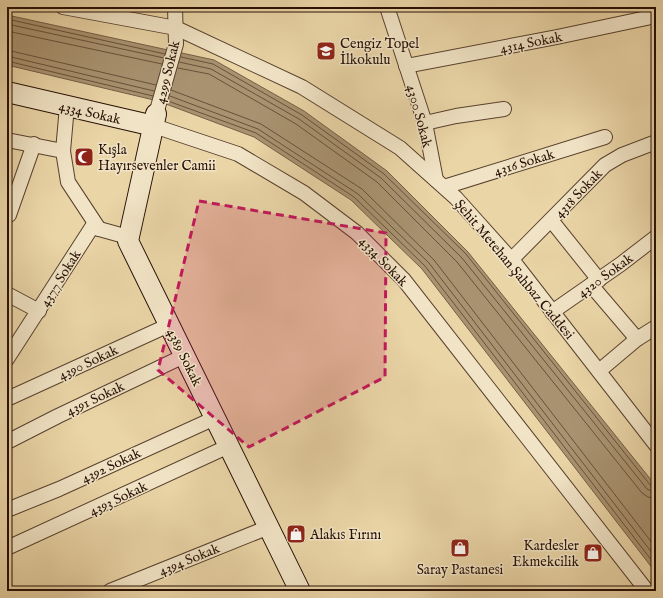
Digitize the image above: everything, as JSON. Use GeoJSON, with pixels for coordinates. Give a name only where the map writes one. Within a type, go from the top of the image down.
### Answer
{"type":"FeatureCollection","features":[{"type":"Feature","properties":{"kind":"main road","name":"4334 Sokak"},"geometry":{"type":"LineString","coordinates":[[7,92],[67,106],[155,120]]}},
{"type":"Feature","properties":{"kind":"main road"},"geometry":{"type":"LineString","coordinates":[[128,237],[155,120]]}},
{"type":"Feature","properties":{"kind":"main road","name":"4389 Sokak"},"geometry":{"type":"LineString","coordinates":[[128,237],[128,241],[300,591]]}},
{"type":"Feature","properties":{"kind":"street","name":"Şehit Metehan Şahbaz Caddesi"},"geometry":{"type":"LineString","coordinates":[[63,7],[176,28],[302,87],[400,148],[456,198],[511,260],[656,445]]}},
{"type":"Feature","properties":{"kind":"street","name":"4299 Sokak"},"geometry":{"type":"LineString","coordinates":[[155,120],[176,44],[175,7]]}},
{"type":"Feature","properties":{"kind":"street","name":"4300 Sokak"},"geometry":{"type":"LineString","coordinates":[[387,7],[425,123],[440,183]]}},
{"type":"Feature","properties":{"kind":"street","name":"4314 Sokak"},"geometry":{"type":"LineString","coordinates":[[406,66],[656,16]]}},
{"type":"Feature","properties":{"kind":"street"},"geometry":{"type":"LineString","coordinates":[[67,106],[63,151],[68,182],[99,229],[128,237]]}},
{"type":"Feature","properties":{"kind":"street"},"geometry":{"type":"LineString","coordinates":[[425,123],[456,116],[504,109]]}},
{"type":"Feature","properties":{"kind":"street","name":"4334 Sokak"},"geometry":{"type":"LineString","coordinates":[[155,120],[238,154],[304,193],[357,234],[404,280],[647,591]]}},
{"type":"Feature","properties":{"kind":"street","name":"4316 Sokak"},"geometry":{"type":"LineString","coordinates":[[440,183],[605,137]]}},
{"type":"Feature","properties":{"kind":"street"},"geometry":{"type":"LineString","coordinates":[[7,140],[34,144],[63,151]]}},
{"type":"Feature","properties":{"kind":"street","name":"4318 Sokak"},"geometry":{"type":"LineString","coordinates":[[511,260],[605,165],[622,155],[656,142]]}},
{"type":"Feature","properties":{"kind":"street"},"geometry":{"type":"LineString","coordinates":[[8,214],[34,144]]}},
{"type":"Feature","properties":{"kind":"street"},"geometry":{"type":"LineString","coordinates":[[551,220],[637,339]]}},
{"type":"Feature","properties":{"kind":"street","name":"4377 Sokak"},"geometry":{"type":"LineString","coordinates":[[7,359],[92,227],[99,229]]}},
{"type":"Feature","properties":{"kind":"street","name":"4320 Sokak"},"geometry":{"type":"LineString","coordinates":[[552,312],[656,237]]}},
{"type":"Feature","properties":{"kind":"street"},"geometry":{"type":"LineString","coordinates":[[7,294],[39,311]]}},
{"type":"Feature","properties":{"kind":"street","name":"4390 Sokak"},"geometry":{"type":"LineString","coordinates":[[7,399],[169,325]]}},
{"type":"Feature","properties":{"kind":"street"},"geometry":{"type":"LineString","coordinates":[[599,371],[637,339],[656,327]]}},
{"type":"Feature","properties":{"kind":"street","name":"4391 Sokak"},"geometry":{"type":"LineString","coordinates":[[7,442],[184,356]]}},
{"type":"Feature","properties":{"kind":"street","name":"4392 Sokak"},"geometry":{"type":"LineString","coordinates":[[7,510],[215,418]]}},
{"type":"Feature","properties":{"kind":"street","name":"4393 Sokak"},"geometry":{"type":"LineString","coordinates":[[7,548],[229,446]]}},
{"type":"Feature","properties":{"kind":"street","name":"4394 Sokak"},"geometry":{"type":"LineString","coordinates":[[110,591],[269,528]]}},
{"type":"Feature","properties":{"kind":"highlighted area"},"geometry":{"type":"Polygon","coordinates":[[[199,201],[386,233],[385,377],[249,447],[158,370],[199,201]]]}},
{"type":"Feature","properties":{"kind":"water"},"geometry":{"type":"Polygon","coordinates":[[[7,15],[214,60],[304,111],[387,171],[468,252],[656,486],[656,573],[422,269],[351,200],[254,137],[158,101],[7,65],[7,15]]]}},
{"type":"Feature","properties":{"kind":"place","name":"Cengiz Topel İlkokulu"},"geometry":{"type":"Point","coordinates":[326,51]}},
{"type":"Feature","properties":{"kind":"place","name":"Kışla Hayırsevenler Camii"},"geometry":{"type":"Point","coordinates":[84,157]}},
{"type":"Feature","properties":{"kind":"place","name":"Alakıs Fırını"},"geometry":{"type":"Point","coordinates":[296,534]}},
{"type":"Feature","properties":{"kind":"place","name":"Saray Pastanesi"},"geometry":{"type":"Point","coordinates":[460,548]}},
{"type":"Feature","properties":{"kind":"place","name":"Kardesler Ekmekcilik"},"geometry":{"type":"Point","coordinates":[593,553]}}]}
